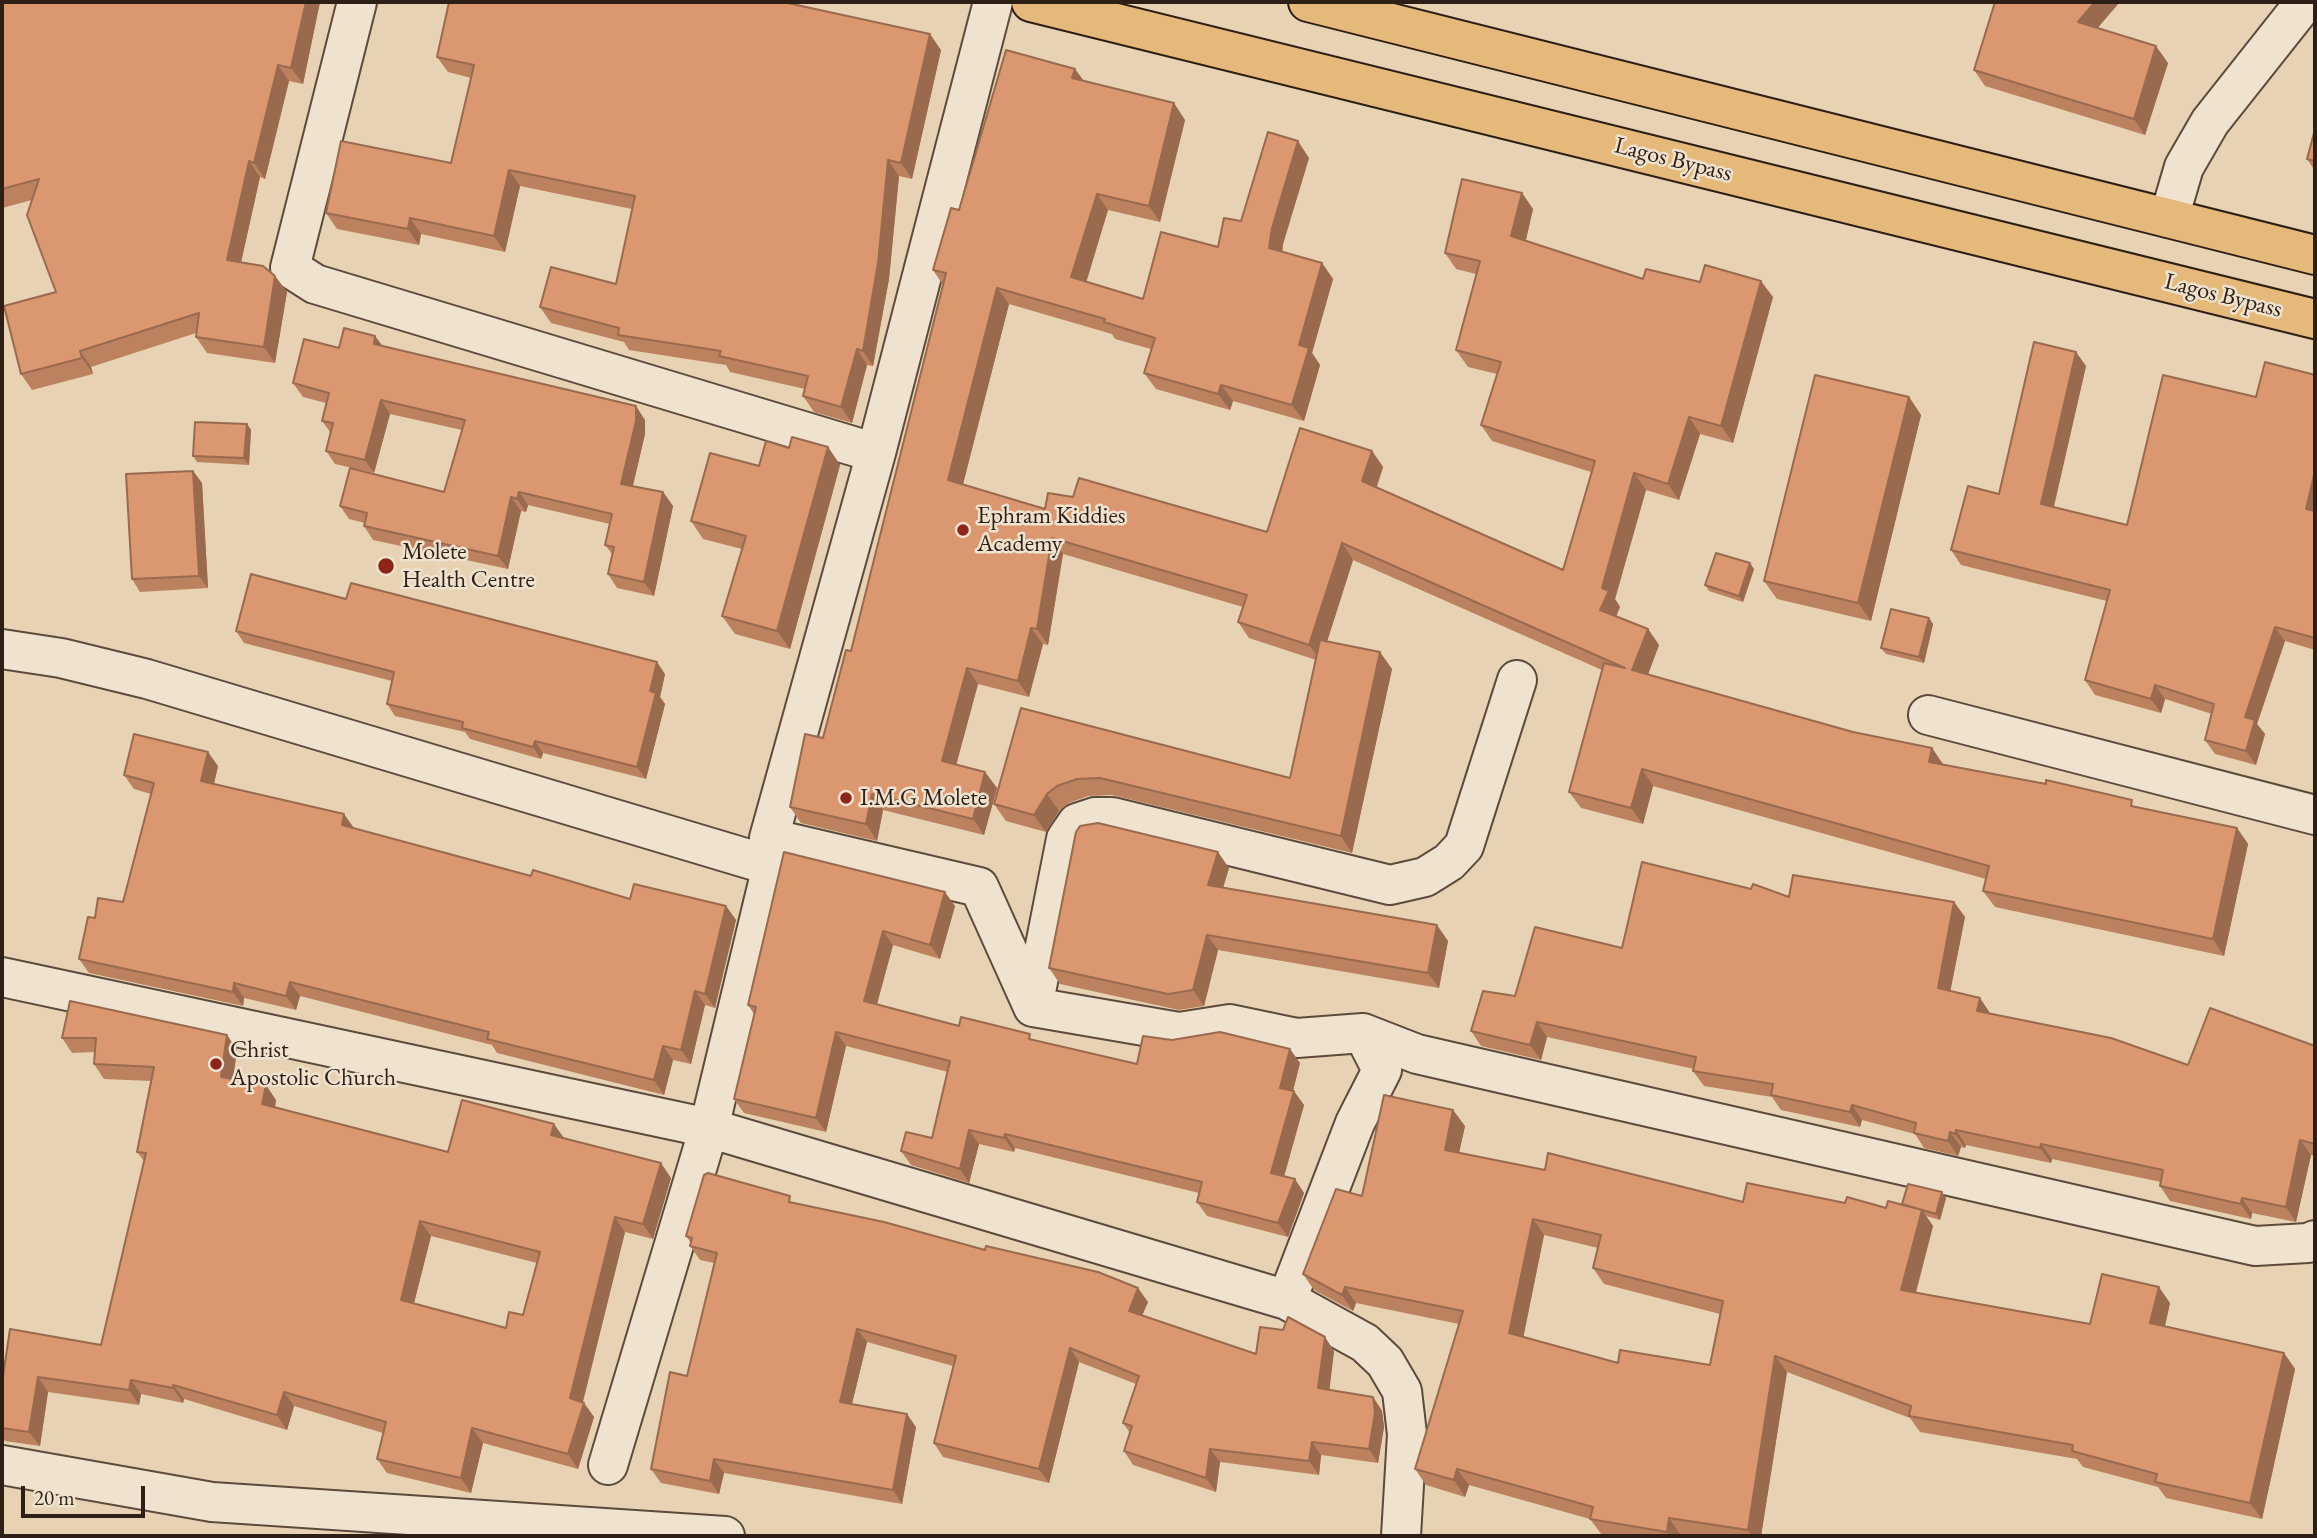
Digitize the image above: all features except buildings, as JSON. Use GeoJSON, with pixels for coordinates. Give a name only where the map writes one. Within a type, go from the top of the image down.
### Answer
{"type":"FeatureCollection","features":[{"type":"Feature","properties":{"kind":"main road","name":"Lagos Bypass"},"geometry":{"type":"LineString","coordinates":[[1031,2],[2315,319]]}},
{"type":"Feature","properties":{"kind":"main road"},"geometry":{"type":"LineString","coordinates":[[1308,2],[2315,255]]}},
{"type":"Feature","properties":{"kind":"street"},"geometry":{"type":"LineString","coordinates":[[357,2],[290,268],[315,284],[876,453]]}},
{"type":"Feature","properties":{"kind":"street"},"geometry":{"type":"LineString","coordinates":[[608,1465],[709,1128],[770,852],[993,2]]}},
{"type":"Feature","properties":{"kind":"street"},"geometry":{"type":"LineString","coordinates":[[2169,218],[2184,167],[2210,122],[2305,2]]}},
{"type":"Feature","properties":{"kind":"street"},"geometry":{"type":"LineString","coordinates":[[2,649],[61,658],[147,679],[770,852],[979,887],[1033,1007]]}},
{"type":"Feature","properties":{"kind":"street"},"geometry":{"type":"LineString","coordinates":[[1033,1007],[1066,839],[1077,823],[1095,817],[1112,817],[1390,885],[1425,877],[1448,862],[1464,845],[1517,680]]}},
{"type":"Feature","properties":{"kind":"street"},"geometry":{"type":"LineString","coordinates":[[1928,715],[2315,815]]}},
{"type":"Feature","properties":{"kind":"street"},"geometry":{"type":"LineString","coordinates":[[2,977],[709,1128],[1287,1300],[1365,1343],[1385,1362],[1402,1391],[1407,1434],[1401,1536]]}},
{"type":"Feature","properties":{"kind":"street"},"geometry":{"type":"LineString","coordinates":[[1033,1007],[1179,1032],[1230,1024],[1297,1038],[1363,1033],[1417,1054],[2255,1246],[2308,1243],[2315,1240]]}},
{"type":"Feature","properties":{"kind":"street"},"geometry":{"type":"LineString","coordinates":[[1287,1300],[1355,1123],[1382,1070],[1363,1033]]}},
{"type":"Feature","properties":{"kind":"street"},"geometry":{"type":"LineString","coordinates":[[2,1465],[212,1502],[725,1536]]}},
{"type":"Feature","properties":{"kind":"place","name":"Ephram Kiddies Academy"},"geometry":{"type":"Point","coordinates":[963,530]}},
{"type":"Feature","properties":{"kind":"place","name":"Molete Health Centre"},"geometry":{"type":"Point","coordinates":[386,566]}},
{"type":"Feature","properties":{"kind":"place","name":"I.M.G Molete"},"geometry":{"type":"Point","coordinates":[846,798]}},
{"type":"Feature","properties":{"kind":"place","name":"Christ Apostolic Church"},"geometry":{"type":"Point","coordinates":[216,1064]}}]}
